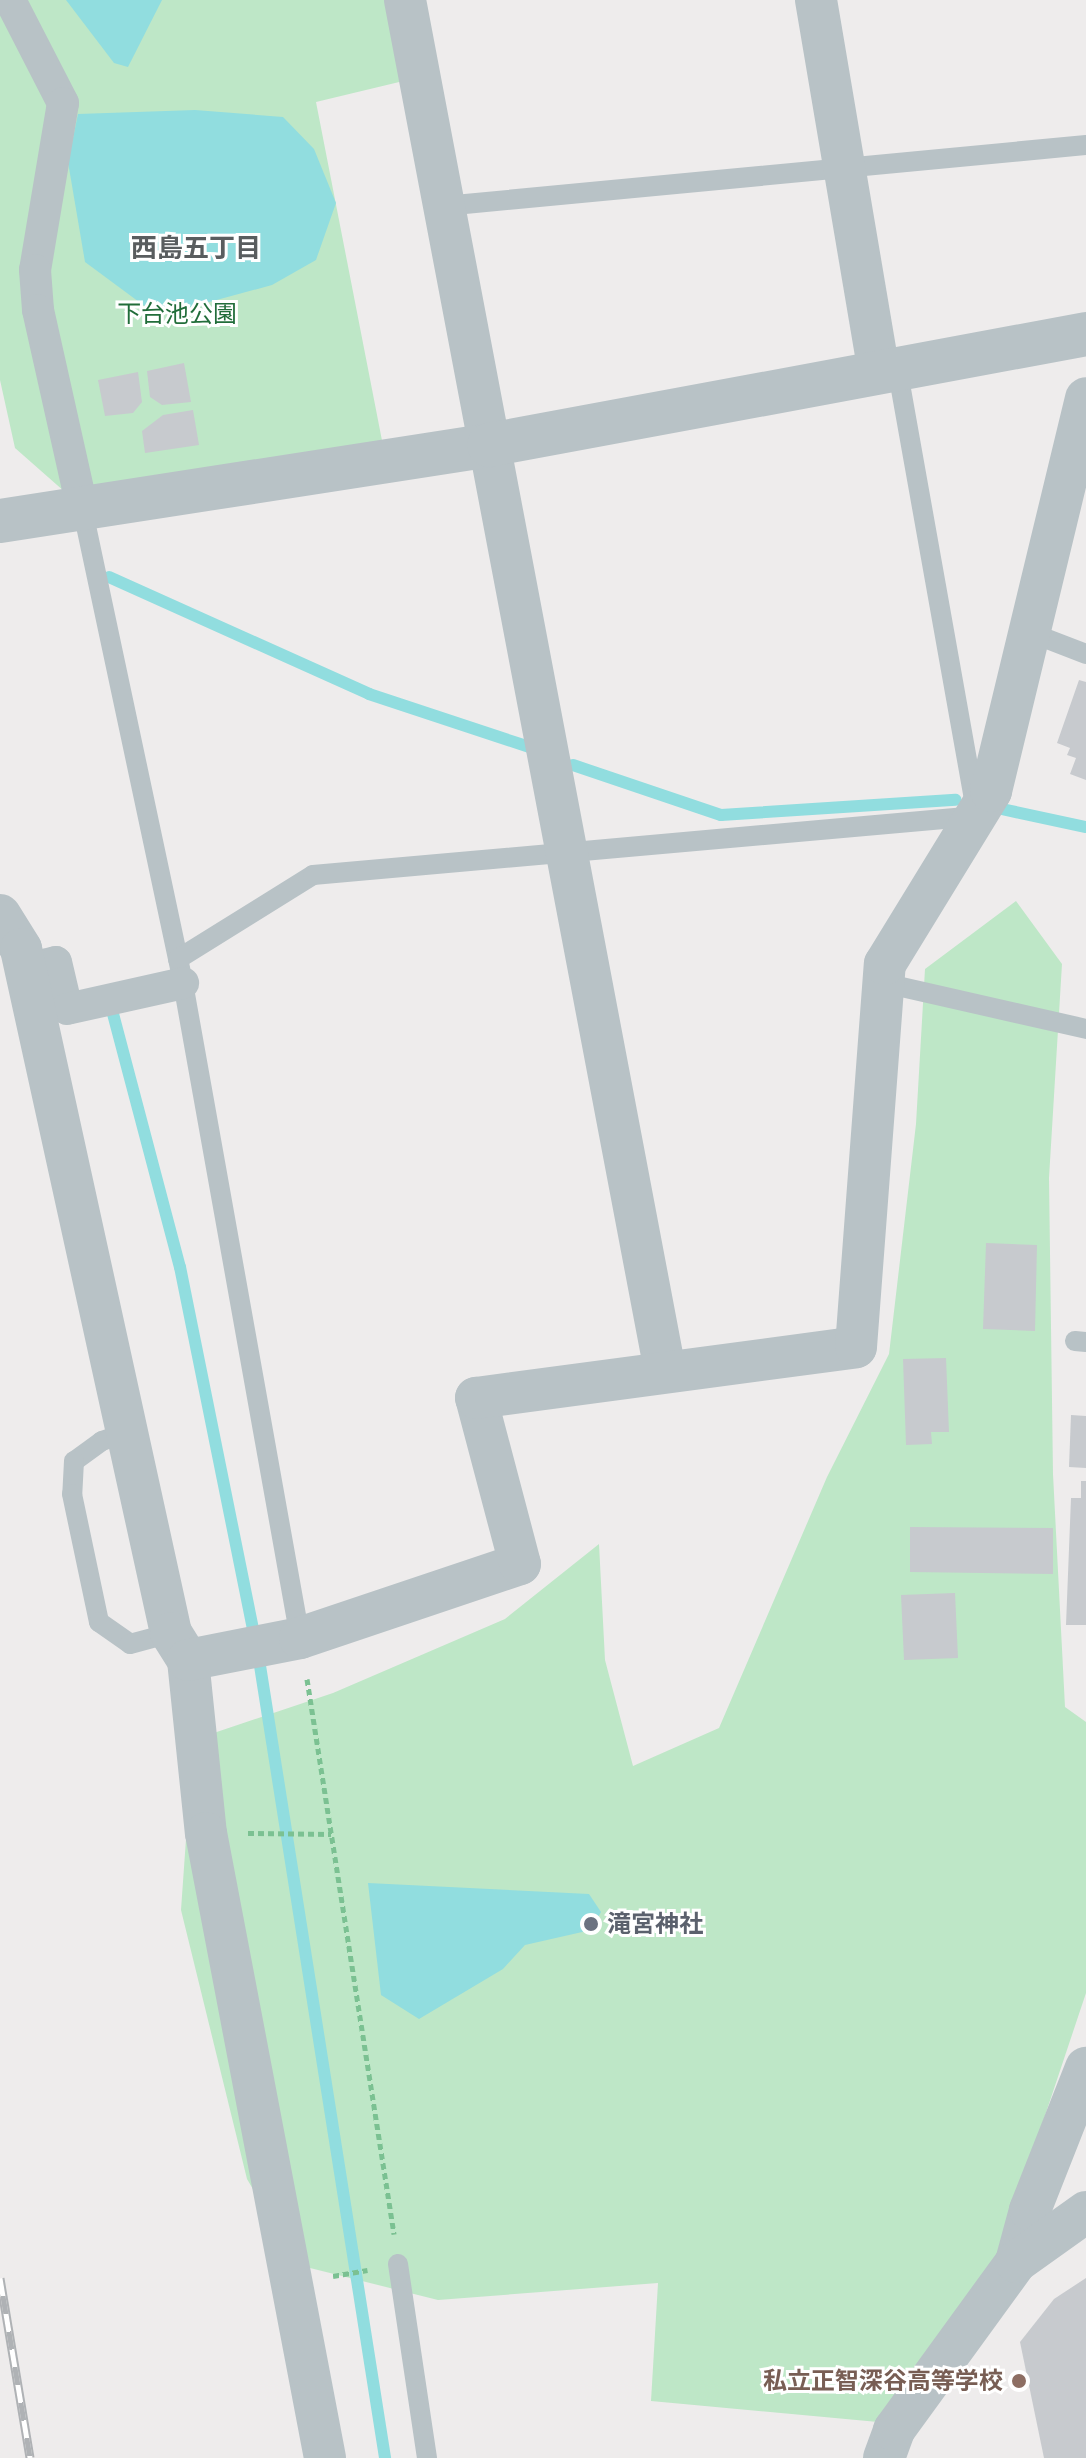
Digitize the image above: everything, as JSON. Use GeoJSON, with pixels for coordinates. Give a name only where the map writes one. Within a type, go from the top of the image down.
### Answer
{"type":"FeatureCollection","features":[{"type":"Feature","properties":{"kind":"street"},"geometry":{"type":"LineString","coordinates":[[10,0],[63,103],[35,270],[38,310],[82,507]]}},
{"type":"Feature","properties":{"kind":"street"},"geometry":{"type":"LineString","coordinates":[[405,0],[665,1371]]}},
{"type":"Feature","properties":{"kind":"street"},"geometry":{"type":"LineString","coordinates":[[816,0],[844,166],[888,371]]}},
{"type":"Feature","properties":{"kind":"street"},"geometry":{"type":"LineString","coordinates":[[0,521],[489,445],[1086,334]]}},
{"type":"Feature","properties":{"kind":"street"},"geometry":{"type":"LineString","coordinates":[[188,1650],[300,1638],[520,1564],[476,1398],[856,1347],[885,964],[991,791],[1086,398]]}},
{"type":"Feature","properties":{"kind":"street"},"geometry":{"type":"LineString","coordinates":[[0,915],[21,949],[21,987],[128,1432],[188,1650],[206,1833],[295,2283],[325,2458]]}},
{"type":"Feature","properties":{"kind":"street"},"geometry":{"type":"LineString","coordinates":[[21,987],[54,1012],[44,965],[56,962],[67,1009],[181,971]]}},
{"type":"Feature","properties":{"kind":"street"},"geometry":{"type":"LineString","coordinates":[[1016,2262],[1030,2210],[1086,2068]]}},
{"type":"Feature","properties":{"kind":"street"},"geometry":{"type":"LineString","coordinates":[[884,2458],[894,2430],[1016,2262],[1086,2212]]}},
{"type":"Feature","properties":{"kind":"lane"},"geometry":{"type":"LineString","coordinates":[[444,206],[1086,145]]}},
{"type":"Feature","properties":{"kind":"lane"},"geometry":{"type":"LineString","coordinates":[[181,971],[313,875],[977,816],[888,371]]}},
{"type":"Feature","properties":{"kind":"lane"},"geometry":{"type":"LineString","coordinates":[[82,507],[181,971],[300,1638]]}},
{"type":"Feature","properties":{"kind":"lane"},"geometry":{"type":"LineString","coordinates":[[1029,632],[1086,654]]}},
{"type":"Feature","properties":{"kind":"lane"},"geometry":{"type":"LineString","coordinates":[[884,983],[1086,1029]]}},
{"type":"Feature","properties":{"kind":"lane"},"geometry":{"type":"LineString","coordinates":[[128,1432],[102,1441],[74,1461],[72,1494],[99,1622],[130,1644],[188,1650]]}},
{"type":"Feature","properties":{"kind":"lane"},"geometry":{"type":"LineString","coordinates":[[398,2264],[427,2458]]}},
{"type":"Feature","properties":{"kind":"path"},"geometry":{"type":"LineString","coordinates":[[295,2283],[398,2264],[300,1638]]}},
{"type":"Feature","properties":{"kind":"path"},"geometry":{"type":"LineString","coordinates":[[206,1833],[331,1834]]}},
{"type":"Feature","properties":{"kind":"green space","name":"下台池公園"},"geometry":{"type":"Polygon","coordinates":[[[0,0],[405,0],[420,77],[316,102],[386,461],[82,507],[15,448],[0,380],[0,0]]]}},
{"type":"Feature","properties":{"kind":"green space"},"geometry":{"type":"Polygon","coordinates":[[[1016,901],[1062,964],[1049,1178],[1053,1474],[1065,1707],[1086,1722],[1086,1993],[994,2268],[878,2422],[651,2401],[658,2283],[438,2300],[298,2265],[247,2179],[181,1910],[193,1740],[333,1693],[505,1619],[599,1544],[605,1660],[633,1766],[719,1728],[827,1477],[889,1354],[916,1124],[925,969],[1016,901]]]}},
{"type":"Feature","properties":{"kind":"water"},"geometry":{"type":"Polygon","coordinates":[[[66,0],[162,0],[128,67],[114,63],[66,0]]]}},
{"type":"Feature","properties":{"kind":"water"},"geometry":{"type":"Polygon","coordinates":[[[195,110],[283,117],[314,149],[336,203],[316,260],[272,285],[158,316],[85,262],[68,162],[78,114],[195,110]]]}},
{"type":"Feature","properties":{"kind":"water"},"geometry":{"type":"Polygon","coordinates":[[[368,1883],[589,1894],[601,1912],[591,1930],[525,1945],[503,1969],[419,2019],[381,1995],[368,1883]]]}},
{"type":"Feature","properties":{"kind":"building"},"geometry":{"type":"Polygon","coordinates":[[[184,363],[191,402],[162,405],[150,397],[147,371],[184,363]]]}},
{"type":"Feature","properties":{"kind":"building"},"geometry":{"type":"Polygon","coordinates":[[[138,372],[142,402],[133,413],[105,416],[98,380],[138,372]]]}},
{"type":"Feature","properties":{"kind":"building"},"geometry":{"type":"Polygon","coordinates":[[[193,410],[199,445],[145,453],[142,431],[163,415],[193,410]]]}},
{"type":"Feature","properties":{"kind":"building"},"geometry":{"type":"Polygon","coordinates":[[[1079,680],[1086,682],[1086,780],[1070,774],[1076,758],[1067,755],[1070,748],[1057,743],[1079,680]]]}},
{"type":"Feature","properties":{"kind":"building"},"geometry":{"type":"Polygon","coordinates":[[[986,1243],[1037,1245],[1035,1331],[983,1329],[986,1243]]]}},
{"type":"Feature","properties":{"kind":"building"},"geometry":{"type":"Polygon","coordinates":[[[946,1358],[949,1432],[931,1432],[932,1444],[906,1445],[903,1359],[946,1358]]]}},
{"type":"Feature","properties":{"kind":"building"},"geometry":{"type":"Polygon","coordinates":[[[1071,1415],[1086,1416],[1086,1468],[1069,1467],[1071,1415]]]}},
{"type":"Feature","properties":{"kind":"building"},"geometry":{"type":"Polygon","coordinates":[[[1081,1481],[1086,1481],[1086,1625],[1066,1625],[1071,1498],[1081,1498],[1081,1481]]]}},
{"type":"Feature","properties":{"kind":"building"},"geometry":{"type":"Polygon","coordinates":[[[910,1527],[1053,1528],[1053,1574],[910,1572],[910,1527]]]}},
{"type":"Feature","properties":{"kind":"building"},"geometry":{"type":"Polygon","coordinates":[[[955,1593],[958,1658],[904,1660],[901,1595],[955,1593]]]}},
{"type":"Feature","properties":{"kind":"building"},"geometry":{"type":"Polygon","coordinates":[[[1086,2278],[1086,2458],[1044,2458],[1020,2342],[1054,2299],[1086,2278]]]}},
{"type":"Feature","properties":{"kind":"waterway"},"geometry":{"type":"LineString","coordinates":[[109,577],[369,694],[529,747]]}},
{"type":"Feature","properties":{"kind":"waterway"},"geometry":{"type":"LineString","coordinates":[[573,765],[721,815],[956,800]]}},
{"type":"Feature","properties":{"kind":"waterway"},"geometry":{"type":"LineString","coordinates":[[997,808],[1086,827]]}},
{"type":"Feature","properties":{"kind":"waterway"},"geometry":{"type":"LineString","coordinates":[[112,1010],[180,1267],[258,1653],[385,2458]]}},
{"type":"Feature","properties":{"kind":"railway"},"geometry":{"type":"LineString","coordinates":[[0,2278],[30,2458]]}},
{"type":"Feature","properties":{"kind":"place","name":"滝宮神社"},"geometry":{"type":"Point","coordinates":[591,1924]}},
{"type":"Feature","properties":{"kind":"place","name":"私立正智深谷高等学校"},"geometry":{"type":"Point","coordinates":[1019,2381]}},
{"type":"Feature","properties":{"kind":"district","name":"西島五丁目"},"geometry":{"type":"Point","coordinates":[196,249]}}]}
